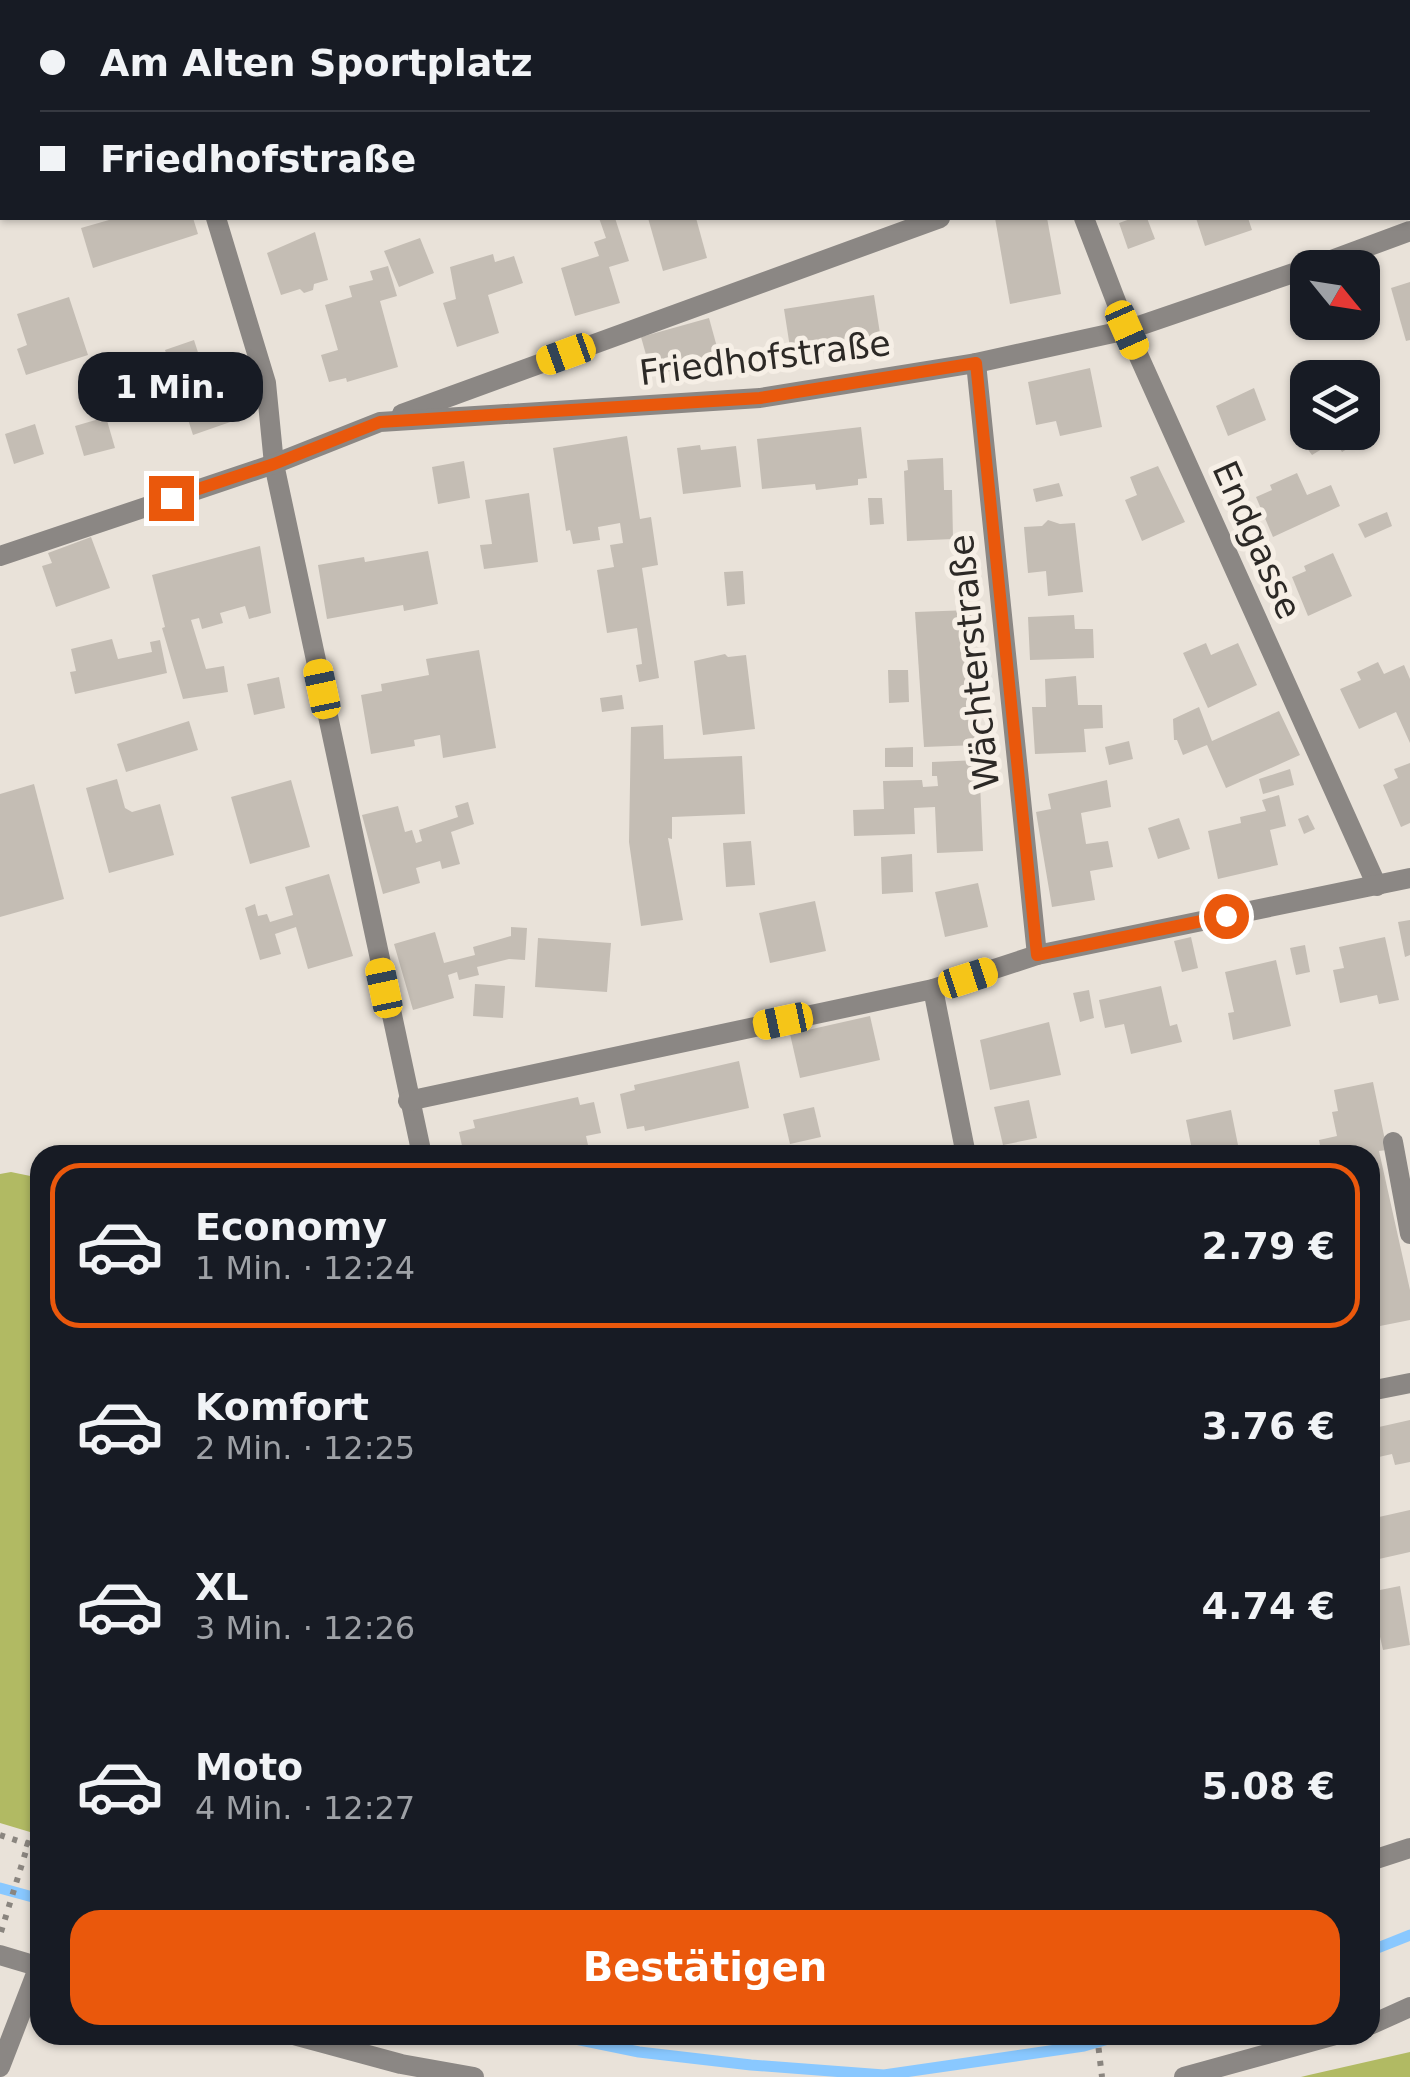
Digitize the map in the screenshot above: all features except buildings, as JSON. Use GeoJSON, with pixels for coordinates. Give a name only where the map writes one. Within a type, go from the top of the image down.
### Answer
{"type":"FeatureCollection","features":[{"type":"Feature","properties":{"kind":"street"},"geometry":{"type":"LineString","coordinates":[[217,220],[266,383],[274,464],[419,1145]]}},
{"type":"Feature","properties":{"kind":"street"},"geometry":{"type":"LineString","coordinates":[[380,422],[935,220]]}},
{"type":"Feature","properties":{"kind":"street","name":"Endgasse"},"geometry":{"type":"LineString","coordinates":[[1085,220],[1127,330],[1377,886]]}},
{"type":"Feature","properties":{"kind":"street","name":"Friedhofstraße"},"geometry":{"type":"LineString","coordinates":[[1358,250],[1410,231]]}},
{"type":"Feature","properties":{"kind":"street","name":"Friedhofstraße"},"geometry":{"type":"LineString","coordinates":[[0,556],[274,464],[380,422],[760,398],[976,363],[1127,330],[1290,274]]}},
{"type":"Feature","properties":{"kind":"street","name":"Wächterstraße"},"geometry":{"type":"LineString","coordinates":[[976,363],[1037,955]]}},
{"type":"Feature","properties":{"kind":"street"},"geometry":{"type":"LineString","coordinates":[[408,1101],[933,990],[1037,955],[1410,878]]}},
{"type":"Feature","properties":{"kind":"street"},"geometry":{"type":"LineString","coordinates":[[933,990],[964,1145]]}},
{"type":"Feature","properties":{"kind":"street"},"geometry":{"type":"LineString","coordinates":[[1392,1142],[1410,1234]]}},
{"type":"Feature","properties":{"kind":"street"},"geometry":{"type":"LineString","coordinates":[[1380,1389],[1410,1383]]}},
{"type":"Feature","properties":{"kind":"street"},"geometry":{"type":"LineString","coordinates":[[1380,1857],[1410,1848]]}},
{"type":"Feature","properties":{"kind":"street"},"geometry":{"type":"LineString","coordinates":[[0,1954],[30,1963]]}},
{"type":"Feature","properties":{"kind":"street"},"geometry":{"type":"LineString","coordinates":[[0,2067],[30,1989]]}},
{"type":"Feature","properties":{"kind":"street"},"geometry":{"type":"LineString","coordinates":[[1380,2020],[1410,2006]]}},
{"type":"Feature","properties":{"kind":"street"},"geometry":{"type":"LineString","coordinates":[[331,2045],[401,2064],[474,2077]]}},
{"type":"Feature","properties":{"kind":"street"},"geometry":{"type":"LineString","coordinates":[[1184,2077],[1299,2045]]}},
{"type":"Feature","properties":{"kind":"path"},"geometry":{"type":"LineString","coordinates":[[0,1835],[28,1844]]}},
{"type":"Feature","properties":{"kind":"path"},"geometry":{"type":"LineString","coordinates":[[3,1926],[30,1838]]}},
{"type":"Feature","properties":{"kind":"path"},"geometry":{"type":"LineString","coordinates":[[1098,2045],[1102,2077]]}},
{"type":"Feature","properties":{"kind":"green space"},"geometry":{"type":"Polygon","coordinates":[[[0,1174],[30,1176],[30,1832],[0,1823],[0,1174]]]}},
{"type":"Feature","properties":{"kind":"green space"},"geometry":{"type":"Polygon","coordinates":[[[1410,2052],[1410,2077],[1301,2077],[1309,2075],[1410,2052]]]}},
{"type":"Feature","properties":{"kind":"waterway"},"geometry":{"type":"LineString","coordinates":[[0,1888],[30,1896]]}},
{"type":"Feature","properties":{"kind":"waterway"},"geometry":{"type":"LineString","coordinates":[[1380,1947],[1410,1935]]}},
{"type":"Feature","properties":{"kind":"waterway"},"geometry":{"type":"LineString","coordinates":[[605,2045],[751,2065],[884,2075],[1087,2045]]}},
{"type":"Feature","properties":{"kind":"route"},"geometry":{"type":"LineString","coordinates":[[171,498],[274,464],[380,422],[760,398],[976,363],[1037,955],[1226,916]]}}]}
